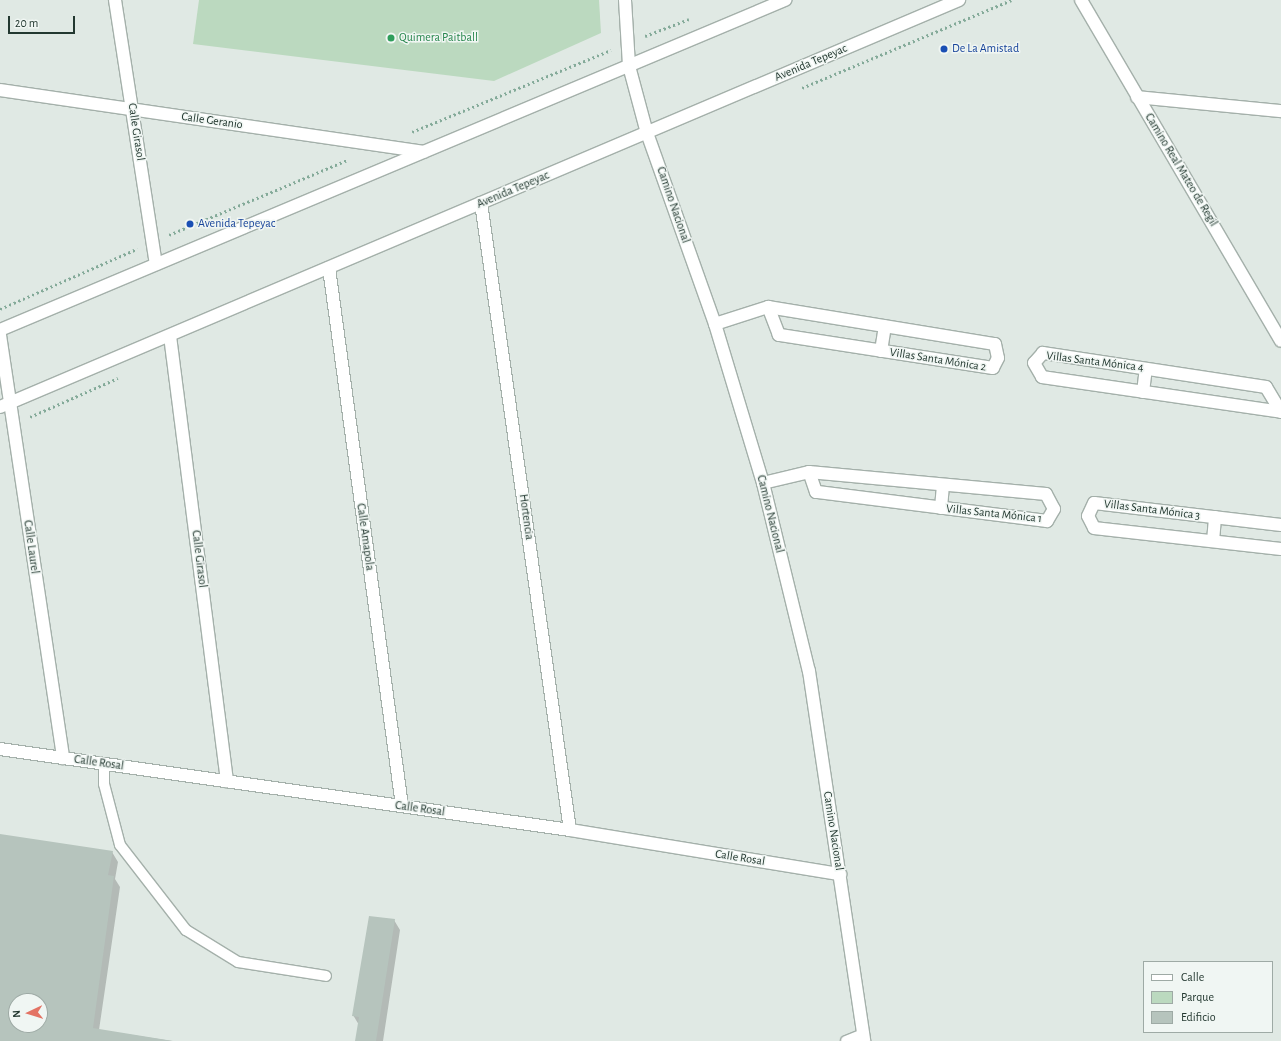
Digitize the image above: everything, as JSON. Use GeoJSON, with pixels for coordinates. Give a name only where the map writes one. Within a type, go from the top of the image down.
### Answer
{"type":"FeatureCollection","features":[{"type":"Feature","properties":{"kind":"street","name":"Calle Girasol"},"geometry":{"type":"LineString","coordinates":[[115,0],[156,264]]}},
{"type":"Feature","properties":{"kind":"street","name":"Camino Nacional"},"geometry":{"type":"LineString","coordinates":[[625,0],[629,66],[647,133],[715,324],[763,484],[809,671],[864,1038]]}},
{"type":"Feature","properties":{"kind":"street"},"geometry":{"type":"LineString","coordinates":[[0,330],[785,0]]}},
{"type":"Feature","properties":{"kind":"street","name":"Avenida Tepeyac"},"geometry":{"type":"LineString","coordinates":[[5,405],[959,0]]}},
{"type":"Feature","properties":{"kind":"street","name":"Camino Real Mateo de Regil"},"geometry":{"type":"LineString","coordinates":[[1081,0],[1281,341]]}},
{"type":"Feature","properties":{"kind":"street","name":"Calle Geranio"},"geometry":{"type":"LineString","coordinates":[[0,90],[424,152]]}},
{"type":"Feature","properties":{"kind":"street"},"geometry":{"type":"LineString","coordinates":[[1137,97],[1281,112]]}},
{"type":"Feature","properties":{"kind":"street","name":"Hortencia"},"geometry":{"type":"LineString","coordinates":[[481,203],[570,830]]}},
{"type":"Feature","properties":{"kind":"street","name":"Calle Amapola"},"geometry":{"type":"LineString","coordinates":[[329,268],[402,806]]}},
{"type":"Feature","properties":{"kind":"street","name":"Villas Santa Mónica 2"},"geometry":{"type":"LineString","coordinates":[[715,324],[768,306],[995,344],[998,358],[993,368],[779,335],[768,306]]}},
{"type":"Feature","properties":{"kind":"street"},"geometry":{"type":"LineString","coordinates":[[881,351],[885,326]]}},
{"type":"Feature","properties":{"kind":"street","name":"Calle Laurel"},"geometry":{"type":"LineString","coordinates":[[0,335],[5,405],[63,758]]}},
{"type":"Feature","properties":{"kind":"street","name":"Calle Girasol"},"geometry":{"type":"LineString","coordinates":[[170,336],[227,781]]}},
{"type":"Feature","properties":{"kind":"street","name":"Villas Santa Mónica 4"},"geometry":{"type":"LineString","coordinates":[[1043,353],[1266,387],[1281,412],[1042,378],[1034,363],[1043,353]]}},
{"type":"Feature","properties":{"kind":"street"},"geometry":{"type":"LineString","coordinates":[[1144,392],[1146,369]]}},
{"type":"Feature","properties":{"kind":"street","name":"Villas Santa Mónica 1"},"geometry":{"type":"LineString","coordinates":[[763,484],[809,472],[1046,494],[1054,509],[1047,521],[816,492],[809,472]]}},
{"type":"Feature","properties":{"kind":"street"},"geometry":{"type":"LineString","coordinates":[[941,508],[943,485]]}},
{"type":"Feature","properties":{"kind":"street","name":"Villas Santa Mónica 3"},"geometry":{"type":"LineString","coordinates":[[1281,525],[1094,503],[1088,516],[1094,528],[1281,549]]}},
{"type":"Feature","properties":{"kind":"street"},"geometry":{"type":"LineString","coordinates":[[1213,542],[1215,517]]}},
{"type":"Feature","properties":{"kind":"street","name":"Calle Rosal"},"geometry":{"type":"LineString","coordinates":[[0,749],[570,830],[840,874]]}},
{"type":"Feature","properties":{"kind":"lane"},"geometry":{"type":"LineString","coordinates":[[104,764],[104,784],[120,845],[186,930],[238,962],[326,976]]}},
{"type":"Feature","properties":{"kind":"lane"},"geometry":{"type":"LineString","coordinates":[[846,1041],[864,1038]]}},
{"type":"Feature","properties":{"kind":"green space","name":"Quimera Paitball"},"geometry":{"type":"Polygon","coordinates":[[[199,0],[599,0],[601,33],[494,81],[193,44],[199,0]]]}},
{"type":"Feature","properties":{"kind":"building"},"geometry":{"type":"Polygon","coordinates":[[[0,834],[113,851],[108,875],[114,876],[93,1028],[173,1041],[0,1041],[0,834]]]}},
{"type":"Feature","properties":{"kind":"building"},"geometry":{"type":"Polygon","coordinates":[[[369,916],[395,919],[376,1041],[355,1041],[359,1017],[352,1016],[369,916]]]}},
{"type":"Feature","properties":{"kind":"place","name":"Quimera Paitball"},"geometry":{"type":"Point","coordinates":[391,38]}},
{"type":"Feature","properties":{"kind":"place","name":"De La Amistad"},"geometry":{"type":"Point","coordinates":[944,49]}},
{"type":"Feature","properties":{"kind":"place","name":"Avenida Tepeyac"},"geometry":{"type":"Point","coordinates":[190,224]}}]}
